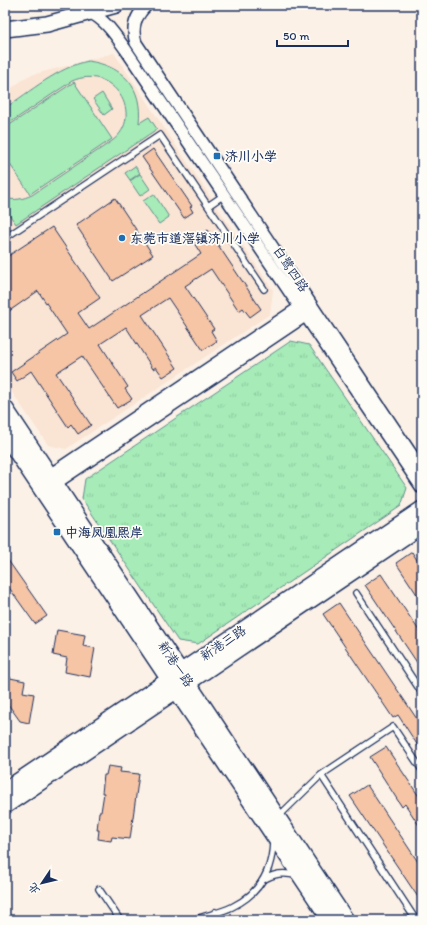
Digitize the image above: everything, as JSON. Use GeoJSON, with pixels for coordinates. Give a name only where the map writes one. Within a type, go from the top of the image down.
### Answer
{"type":"FeatureCollection","features":[{"type":"Feature","properties":{"kind":"street"},"geometry":{"type":"LineString","coordinates":[[5,29],[47,24],[116,5]]}},
{"type":"Feature","properties":{"kind":"street","name":"白鹭四路"},"geometry":{"type":"LineString","coordinates":[[145,7],[136,18],[133,27],[133,34],[136,43],[229,192],[307,309],[422,488]]}},
{"type":"Feature","properties":{"kind":"street","name":"白鹭四路"},"geometry":{"type":"LineString","coordinates":[[89,12],[108,26],[229,192]]}},
{"type":"Feature","properties":{"kind":"street"},"geometry":{"type":"LineString","coordinates":[[40,488],[307,309]]}},
{"type":"Feature","properties":{"kind":"street","name":"白鹭四路"},"geometry":{"type":"LineString","coordinates":[[307,309],[422,470]]}},
{"type":"Feature","properties":{"kind":"street","name":"新港一路"},"geometry":{"type":"LineString","coordinates":[[5,408],[346,920]]}},
{"type":"Feature","properties":{"kind":"street","name":"新港一路"},"geometry":{"type":"LineString","coordinates":[[5,435],[330,920]]}},
{"type":"Feature","properties":{"kind":"street","name":"新港三路"},"geometry":{"type":"LineString","coordinates":[[185,677],[422,509]]}},
{"type":"Feature","properties":{"kind":"street","name":"新港三路"},"geometry":{"type":"LineString","coordinates":[[5,790],[422,525]]}},
{"type":"Feature","properties":{"kind":"street","name":"新港三路"},"geometry":{"type":"LineString","coordinates":[[5,806],[172,685]]}},
{"type":"Feature","properties":{"kind":"lane"},"geometry":{"type":"LineString","coordinates":[[5,238],[160,135],[264,289]]}},
{"type":"Feature","properties":{"kind":"lane"},"geometry":{"type":"LineString","coordinates":[[208,206],[229,192]]}},
{"type":"Feature","properties":{"kind":"lane"},"geometry":{"type":"LineString","coordinates":[[356,593],[422,693]]}},
{"type":"Feature","properties":{"kind":"lane"},"geometry":{"type":"LineString","coordinates":[[278,817],[321,775],[393,727],[422,770]]}},
{"type":"Feature","properties":{"kind":"lane"},"geometry":{"type":"LineString","coordinates":[[321,775],[416,920]]}},
{"type":"Feature","properties":{"kind":"lane"},"geometry":{"type":"LineString","coordinates":[[194,920],[231,907],[258,889],[265,879],[272,854],[274,836]]}},
{"type":"Feature","properties":{"kind":"lane"},"geometry":{"type":"LineString","coordinates":[[265,879],[280,873],[288,873],[303,879]]}},
{"type":"Feature","properties":{"kind":"lane"},"geometry":{"type":"LineString","coordinates":[[99,889],[120,920]]}},
{"type":"Feature","properties":{"kind":"lane"},"geometry":{"type":"LineString","coordinates":[[216,912],[221,920]]}},
{"type":"Feature","properties":{"kind":"shaded area","name":"东莞市道滘镇济川小学"},"geometry":{"type":"Polygon","coordinates":[[[114,53],[273,290],[270,314],[66,449],[48,445],[5,382],[5,93],[28,76],[114,53]]]}},
{"type":"Feature","properties":{"kind":"green space"},"geometry":{"type":"Polygon","coordinates":[[[88,61],[111,68],[121,73],[134,89],[138,99],[139,123],[149,117],[157,129],[16,224],[8,213],[5,212],[5,198],[19,199],[32,195],[112,141],[122,131],[126,119],[125,106],[120,95],[112,85],[100,79],[87,77],[72,81],[5,126],[5,108],[55,74],[77,64],[88,61]]]}},
{"type":"Feature","properties":{"kind":"green space"},"geometry":{"type":"Polygon","coordinates":[[[74,82],[112,139],[30,194],[5,157],[5,128],[74,82]]]}},
{"type":"Feature","properties":{"kind":"green space"},"geometry":{"type":"Polygon","coordinates":[[[102,93],[112,109],[104,115],[93,99],[102,93]]]}},
{"type":"Feature","properties":{"kind":"green space"},"geometry":{"type":"Polygon","coordinates":[[[135,166],[140,173],[130,180],[125,173],[135,166]]]}},
{"type":"Feature","properties":{"kind":"green space"},"geometry":{"type":"Polygon","coordinates":[[[140,174],[150,189],[140,196],[130,181],[140,174]]]}},
{"type":"Feature","properties":{"kind":"green space"},"geometry":{"type":"Polygon","coordinates":[[[154,194],[169,217],[159,224],[143,201],[154,194]]]}},
{"type":"Feature","properties":{"kind":"green space"},"geometry":{"type":"Polygon","coordinates":[[[291,341],[309,345],[407,488],[401,506],[198,644],[178,641],[82,499],[85,479],[291,341]]]}},
{"type":"Feature","properties":{"kind":"building"},"geometry":{"type":"Polygon","coordinates":[[[153,149],[192,206],[190,207],[193,212],[184,218],[142,157],[153,149]]]}},
{"type":"Feature","properties":{"kind":"building"},"geometry":{"type":"Polygon","coordinates":[[[115,198],[153,255],[113,281],[76,225],[115,198]]]}},
{"type":"Feature","properties":{"kind":"building"},"geometry":{"type":"Polygon","coordinates":[[[52,227],[100,298],[78,313],[89,329],[201,254],[192,240],[208,230],[261,309],[250,317],[243,308],[239,311],[211,269],[185,286],[214,329],[211,331],[217,341],[203,350],[168,298],[142,315],[177,368],[163,377],[156,367],[153,369],[126,327],[100,344],[128,387],[125,389],[132,399],[117,408],[82,356],[56,373],[91,425],[78,434],[71,424],[68,427],[31,371],[17,381],[11,372],[67,334],[38,291],[5,314],[5,258],[52,227]]]}},
{"type":"Feature","properties":{"kind":"building"},"geometry":{"type":"Polygon","coordinates":[[[412,552],[422,568],[422,602],[396,563],[412,552]]]}},
{"type":"Feature","properties":{"kind":"building"},"geometry":{"type":"Polygon","coordinates":[[[5,556],[47,616],[35,624],[5,582],[5,556]]]}},
{"type":"Feature","properties":{"kind":"building"},"geometry":{"type":"Polygon","coordinates":[[[381,574],[422,635],[422,670],[365,585],[381,574]]]}},
{"type":"Feature","properties":{"kind":"building"},"geometry":{"type":"Polygon","coordinates":[[[339,603],[417,719],[422,715],[422,752],[398,715],[393,718],[323,614],[339,603]]]}},
{"type":"Feature","properties":{"kind":"building"},"geometry":{"type":"Polygon","coordinates":[[[57,630],[85,635],[83,646],[95,648],[90,677],[65,672],[67,658],[53,655],[57,630]]]}},
{"type":"Feature","properties":{"kind":"building"},"geometry":{"type":"Polygon","coordinates":[[[5,677],[25,681],[23,692],[34,694],[29,723],[20,721],[5,700],[5,677]]]}},
{"type":"Feature","properties":{"kind":"building"},"geometry":{"type":"Polygon","coordinates":[[[386,747],[422,801],[422,830],[405,804],[402,807],[370,757],[386,747]]]}},
{"type":"Feature","properties":{"kind":"building"},"geometry":{"type":"Polygon","coordinates":[[[108,766],[121,768],[120,772],[139,774],[130,839],[112,837],[111,841],[98,839],[99,830],[97,830],[99,812],[101,812],[104,793],[102,793],[104,775],[106,775],[108,766]]]}},
{"type":"Feature","properties":{"kind":"building"},"geometry":{"type":"Polygon","coordinates":[[[367,785],[422,868],[422,903],[350,796],[367,785]]]}},
{"type":"Feature","properties":{"kind":"place","name":"济川小学"},"geometry":{"type":"Point","coordinates":[217,156]}},
{"type":"Feature","properties":{"kind":"place","name":"东莞市道滘镇济川小学"},"geometry":{"type":"Point","coordinates":[122,238]}},
{"type":"Feature","properties":{"kind":"place","name":"中海凤凰熙岸"},"geometry":{"type":"Point","coordinates":[57,532]}}]}
